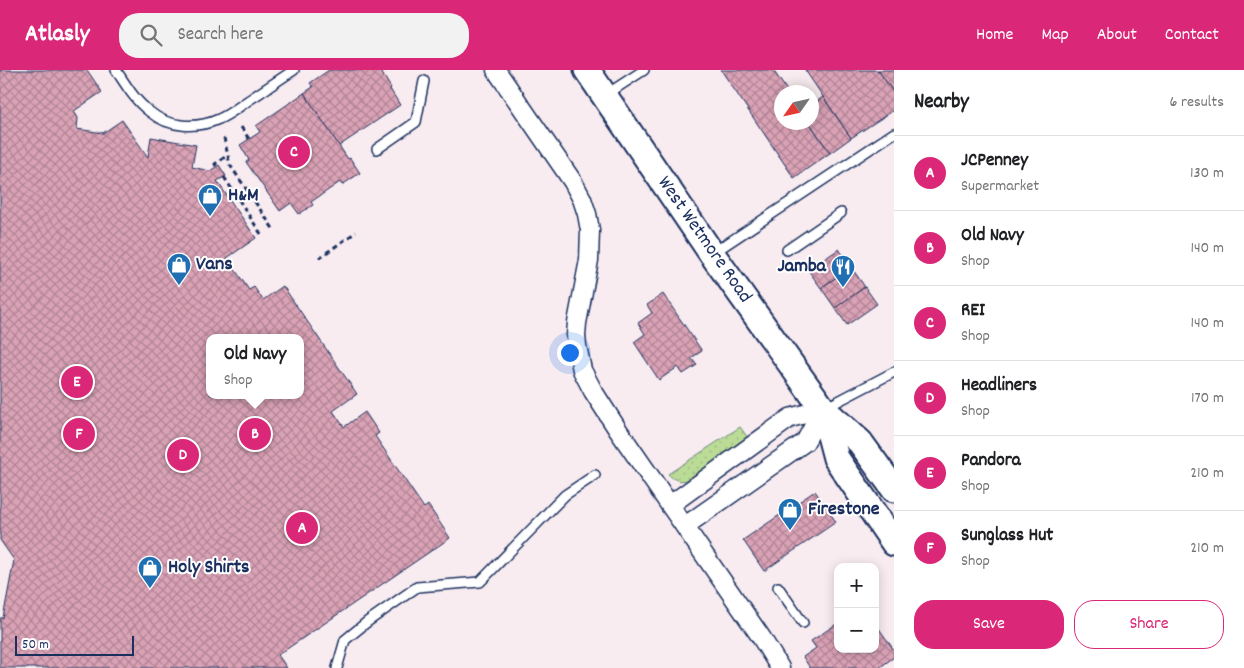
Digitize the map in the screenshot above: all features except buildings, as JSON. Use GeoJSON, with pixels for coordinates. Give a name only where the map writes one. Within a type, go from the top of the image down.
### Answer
{"type":"FeatureCollection","features":[{"type":"Feature","properties":{"kind":"main road","name":"West Wetmore Road"},"geometry":{"type":"LineString","coordinates":[[587,70],[712,254],[823,409],[860,442],[894,489]]}},
{"type":"Feature","properties":{"kind":"main road","name":"West Wetmore Road"},"geometry":{"type":"LineString","coordinates":[[823,409],[836,458],[894,543]]}},
{"type":"Feature","properties":{"kind":"street"},"geometry":{"type":"LineString","coordinates":[[496,70],[569,176],[587,214],[590,230],[589,260],[576,335],[582,370],[618,430],[761,637],[780,668]]}},
{"type":"Feature","properties":{"kind":"street"},"geometry":{"type":"LineString","coordinates":[[670,505],[790,418],[823,409]]}},
{"type":"Feature","properties":{"kind":"street"},"geometry":{"type":"LineString","coordinates":[[685,526],[805,442],[823,409]]}},
{"type":"Feature","properties":{"kind":"lane"},"geometry":{"type":"LineString","coordinates":[[116,70],[134,97],[151,114],[182,126],[206,124],[221,118],[294,70]]}},
{"type":"Feature","properties":{"kind":"lane"},"geometry":{"type":"LineString","coordinates":[[604,96],[644,70]]}},
{"type":"Feature","properties":{"kind":"lane"},"geometry":{"type":"LineString","coordinates":[[377,149],[416,122],[424,80]]}},
{"type":"Feature","properties":{"kind":"lane"},"geometry":{"type":"LineString","coordinates":[[712,254],[894,133]]}},
{"type":"Feature","properties":{"kind":"lane"},"geometry":{"type":"LineString","coordinates":[[787,250],[840,213]]}},
{"type":"Feature","properties":{"kind":"lane"},"geometry":{"type":"LineString","coordinates":[[823,409],[894,372]]}},
{"type":"Feature","properties":{"kind":"lane"},"geometry":{"type":"LineString","coordinates":[[337,668],[345,640],[367,622],[417,587],[480,582],[565,495],[595,475]]}},
{"type":"Feature","properties":{"kind":"lane"},"geometry":{"type":"LineString","coordinates":[[778,587],[803,624]]}},
{"type":"Feature","properties":{"kind":"path"},"geometry":{"type":"LineString","coordinates":[[241,127],[249,139]]}},
{"type":"Feature","properties":{"kind":"path"},"geometry":{"type":"LineString","coordinates":[[224,138],[230,165],[274,230]]}},
{"type":"Feature","properties":{"kind":"path"},"geometry":{"type":"LineString","coordinates":[[216,166],[215,164],[228,156]]}},
{"type":"Feature","properties":{"kind":"path"},"geometry":{"type":"LineString","coordinates":[[224,177],[263,237]]}},
{"type":"Feature","properties":{"kind":"path"},"geometry":{"type":"LineString","coordinates":[[320,258],[356,232]]}},
{"type":"Feature","properties":{"kind":"green space"},"geometry":{"type":"Polygon","coordinates":[[[740,427],[748,438],[687,480],[677,480],[668,474],[740,427]]]}},
{"type":"Feature","properties":{"kind":"place","name":"REI"},"geometry":{"type":"Point","coordinates":[294,152]}},
{"type":"Feature","properties":{"kind":"place","name":"H&M"},"geometry":{"type":"Point","coordinates":[210,217]}},
{"type":"Feature","properties":{"kind":"place","name":"Vans"},"geometry":{"type":"Point","coordinates":[179,286]}},
{"type":"Feature","properties":{"kind":"place","name":"Jamba"},"geometry":{"type":"Point","coordinates":[843,288]}},
{"type":"Feature","properties":{"kind":"place","name":"Pandora"},"geometry":{"type":"Point","coordinates":[77,382]}},
{"type":"Feature","properties":{"kind":"place","name":"Sunglass Hut"},"geometry":{"type":"Point","coordinates":[79,434]}},
{"type":"Feature","properties":{"kind":"place","name":"Old Navy"},"geometry":{"type":"Point","coordinates":[255,434]}},
{"type":"Feature","properties":{"kind":"place","name":"Headliners"},"geometry":{"type":"Point","coordinates":[183,455]}},
{"type":"Feature","properties":{"kind":"place","name":"JCPenney"},"geometry":{"type":"Point","coordinates":[302,528]}},
{"type":"Feature","properties":{"kind":"place","name":"Firestone"},"geometry":{"type":"Point","coordinates":[790,531]}},
{"type":"Feature","properties":{"kind":"place","name":"Holy Shirts"},"geometry":{"type":"Point","coordinates":[150,589]}}]}
